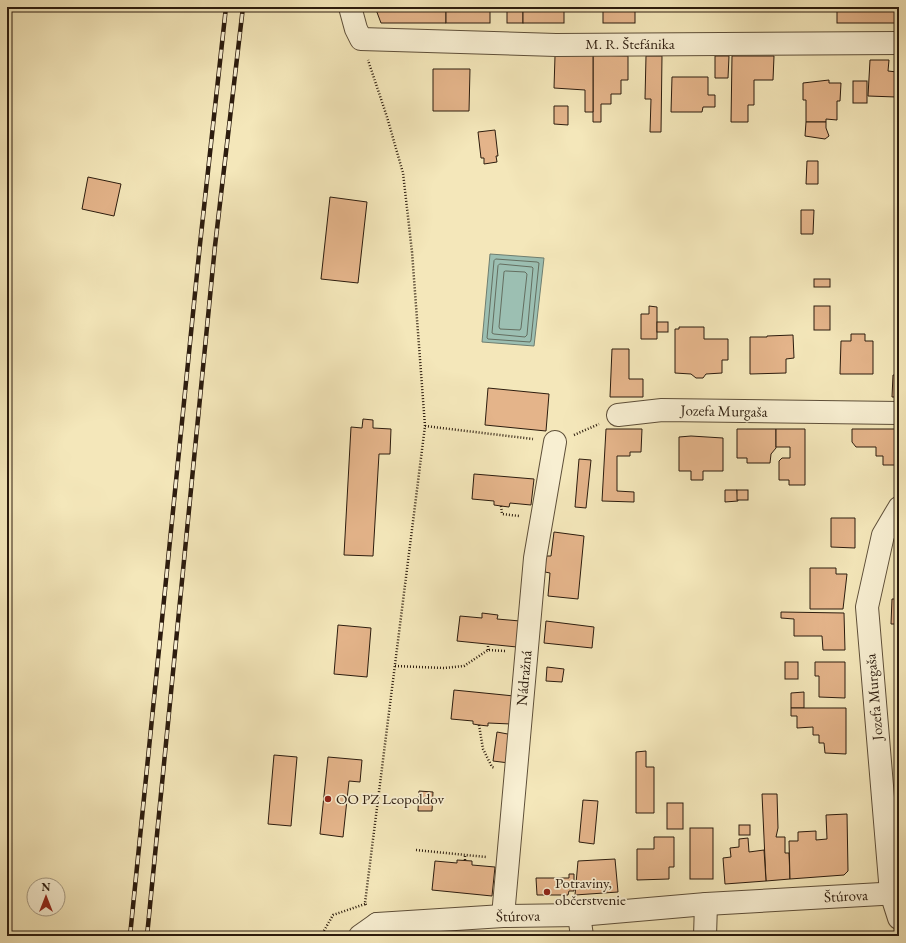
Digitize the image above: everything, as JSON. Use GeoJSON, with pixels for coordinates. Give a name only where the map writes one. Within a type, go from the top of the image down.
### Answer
{"type":"FeatureCollection","features":[{"type":"Feature","properties":{"kind":"street"},"geometry":{"type":"LineString","coordinates":[[350,7],[356,29],[361,39]]}},
{"type":"Feature","properties":{"kind":"street","name":"M. R. Štefánika"},"geometry":{"type":"LineString","coordinates":[[361,39],[556,45],[899,43]]}},
{"type":"Feature","properties":{"kind":"street","name":"Jozefa Murgaša"},"geometry":{"type":"LineString","coordinates":[[618,415],[662,410],[899,413]]}},
{"type":"Feature","properties":{"kind":"street","name":"Nádražná"},"geometry":{"type":"LineString","coordinates":[[503,916],[535,558],[555,442]]}},
{"type":"Feature","properties":{"kind":"street","name":"Jozefa Murgaša"},"geometry":{"type":"LineString","coordinates":[[895,893],[867,607],[883,535],[899,508]]}},
{"type":"Feature","properties":{"kind":"street"},"geometry":{"type":"LineString","coordinates":[[895,893],[899,918]]}},
{"type":"Feature","properties":{"kind":"street","name":"Štúrova"},"geometry":{"type":"LineString","coordinates":[[370,932],[503,916],[580,926],[706,904],[895,893]]}},
{"type":"Feature","properties":{"kind":"street"},"geometry":{"type":"LineString","coordinates":[[705,936],[706,904]]}},
{"type":"Feature","properties":{"kind":"path"},"geometry":{"type":"LineString","coordinates":[[361,39],[387,117],[403,173],[412,252],[426,426],[365,903],[370,932]]}},
{"type":"Feature","properties":{"kind":"path"},"geometry":{"type":"LineString","coordinates":[[426,426],[555,442],[582,432],[618,415]]}},
{"type":"Feature","properties":{"kind":"path"},"geometry":{"type":"LineString","coordinates":[[488,644],[488,650]]}},
{"type":"Feature","properties":{"kind":"path"},"geometry":{"type":"LineString","coordinates":[[395,666],[444,668],[464,666],[488,650],[527,654]]}},
{"type":"Feature","properties":{"kind":"path"},"geometry":{"type":"LineString","coordinates":[[479,725],[483,749],[492,767],[516,778]]}},
{"type":"Feature","properties":{"kind":"path"},"geometry":{"type":"LineString","coordinates":[[416,850],[508,860]]}},
{"type":"Feature","properties":{"kind":"path"},"geometry":{"type":"LineString","coordinates":[[321,936],[333,915],[365,903]]}},
{"type":"Feature","properties":{"kind":"water"},"geometry":{"type":"Polygon","coordinates":[[[490,254],[544,258],[534,346],[482,342],[490,254]]]}},
{"type":"Feature","properties":{"kind":"building"},"geometry":{"type":"Polygon","coordinates":[[[375,7],[446,7],[446,23],[381,23],[375,7]]]}},
{"type":"Feature","properties":{"kind":"building"},"geometry":{"type":"Polygon","coordinates":[[[446,7],[490,7],[490,23],[446,23],[446,7]]]}},
{"type":"Feature","properties":{"kind":"building"},"geometry":{"type":"Polygon","coordinates":[[[507,7],[523,7],[523,23],[507,23],[507,7]]]}},
{"type":"Feature","properties":{"kind":"building"},"geometry":{"type":"Polygon","coordinates":[[[523,7],[564,7],[564,23],[523,23],[523,7]]]}},
{"type":"Feature","properties":{"kind":"building"},"geometry":{"type":"Polygon","coordinates":[[[603,7],[635,7],[635,23],[603,23],[603,7]]]}},
{"type":"Feature","properties":{"kind":"building"},"geometry":{"type":"Polygon","coordinates":[[[837,7],[899,7],[899,23],[837,23],[837,7]]]}},
{"type":"Feature","properties":{"kind":"building"},"geometry":{"type":"Polygon","coordinates":[[[593,55],[628,56],[628,80],[621,80],[621,94],[611,94],[611,104],[601,104],[601,122],[593,122],[593,55]]]}},
{"type":"Feature","properties":{"kind":"building"},"geometry":{"type":"Polygon","coordinates":[[[593,55],[593,112],[585,112],[585,90],[554,88],[555,56],[593,55]]]}},
{"type":"Feature","properties":{"kind":"building"},"geometry":{"type":"Polygon","coordinates":[[[646,56],[662,56],[661,132],[650,132],[651,99],[645,99],[646,56]]]}},
{"type":"Feature","properties":{"kind":"building"},"geometry":{"type":"Polygon","coordinates":[[[715,56],[729,56],[728,78],[715,78],[715,56]]]}},
{"type":"Feature","properties":{"kind":"building"},"geometry":{"type":"Polygon","coordinates":[[[732,56],[774,56],[773,80],[754,80],[754,105],[748,105],[748,122],[731,122],[732,56]]]}},
{"type":"Feature","properties":{"kind":"building"},"geometry":{"type":"Polygon","coordinates":[[[870,60],[889,60],[888,71],[897,72],[896,97],[868,96],[870,60]]]}},
{"type":"Feature","properties":{"kind":"building"},"geometry":{"type":"Polygon","coordinates":[[[433,69],[470,69],[469,111],[433,111],[433,69]]]}},
{"type":"Feature","properties":{"kind":"building"},"geometry":{"type":"Polygon","coordinates":[[[672,77],[708,77],[708,95],[715,95],[715,107],[703,107],[702,112],[671,112],[672,77]]]}},
{"type":"Feature","properties":{"kind":"building"},"geometry":{"type":"Polygon","coordinates":[[[829,80],[829,83],[841,83],[840,101],[837,101],[837,120],[826,119],[826,122],[806,122],[806,100],[803,100],[803,83],[829,80]]]}},
{"type":"Feature","properties":{"kind":"building"},"geometry":{"type":"Polygon","coordinates":[[[853,81],[867,81],[867,103],[853,103],[853,81]]]}},
{"type":"Feature","properties":{"kind":"building"},"geometry":{"type":"Polygon","coordinates":[[[554,106],[568,106],[568,125],[554,124],[554,106]]]}},
{"type":"Feature","properties":{"kind":"building"},"geometry":{"type":"Polygon","coordinates":[[[806,122],[826,122],[826,128],[829,136],[825,139],[805,136],[806,122]]]}},
{"type":"Feature","properties":{"kind":"building"},"geometry":{"type":"Polygon","coordinates":[[[495,130],[498,156],[496,156],[497,162],[484,164],[484,158],[481,158],[478,132],[495,130]]]}},
{"type":"Feature","properties":{"kind":"building"},"geometry":{"type":"Polygon","coordinates":[[[807,161],[818,161],[818,184],[806,184],[807,161]]]}},
{"type":"Feature","properties":{"kind":"building"},"geometry":{"type":"Polygon","coordinates":[[[88,177],[121,184],[114,216],[82,209],[88,177]]]}},
{"type":"Feature","properties":{"kind":"building"},"geometry":{"type":"Polygon","coordinates":[[[330,197],[367,202],[358,283],[321,279],[330,197]]]}},
{"type":"Feature","properties":{"kind":"building"},"geometry":{"type":"Polygon","coordinates":[[[801,210],[814,210],[813,234],[801,234],[801,210]]]}},
{"type":"Feature","properties":{"kind":"building"},"geometry":{"type":"Polygon","coordinates":[[[814,279],[830,279],[830,287],[814,287],[814,279]]]}},
{"type":"Feature","properties":{"kind":"building"},"geometry":{"type":"Polygon","coordinates":[[[649,306],[657,307],[657,339],[641,339],[641,314],[649,314],[649,306]]]}},
{"type":"Feature","properties":{"kind":"building"},"geometry":{"type":"Polygon","coordinates":[[[814,306],[830,306],[830,330],[814,330],[814,306]]]}},
{"type":"Feature","properties":{"kind":"building"},"geometry":{"type":"Polygon","coordinates":[[[657,322],[668,322],[668,332],[657,332],[657,322]]]}},
{"type":"Feature","properties":{"kind":"building"},"geometry":{"type":"Polygon","coordinates":[[[679,327],[704,327],[704,339],[728,339],[728,360],[722,360],[722,373],[706,374],[703,378],[696,378],[691,374],[675,373],[675,329],[679,329],[679,327]]]}},
{"type":"Feature","properties":{"kind":"building"},"geometry":{"type":"Polygon","coordinates":[[[851,334],[865,334],[865,341],[873,341],[873,374],[840,374],[841,341],[851,341],[851,334]]]}},
{"type":"Feature","properties":{"kind":"building"},"geometry":{"type":"Polygon","coordinates":[[[793,335],[794,358],[786,359],[786,373],[750,374],[750,337],[793,335]]]}},
{"type":"Feature","properties":{"kind":"building"},"geometry":{"type":"Polygon","coordinates":[[[612,349],[629,349],[629,379],[643,379],[643,397],[610,397],[612,349]]]}},
{"type":"Feature","properties":{"kind":"building"},"geometry":{"type":"Polygon","coordinates":[[[896,353],[899,353],[899,397],[892,397],[893,375],[895,375],[896,353]]]}},
{"type":"Feature","properties":{"kind":"building"},"geometry":{"type":"Polygon","coordinates":[[[488,388],[549,394],[546,431],[485,425],[488,388]]]}},
{"type":"Feature","properties":{"kind":"building"},"geometry":{"type":"Polygon","coordinates":[[[363,419],[373,420],[373,428],[391,429],[390,454],[379,454],[373,556],[344,555],[351,427],[362,428],[363,419]]]}},
{"type":"Feature","properties":{"kind":"building"},"geometry":{"type":"Polygon","coordinates":[[[606,429],[642,429],[641,452],[630,452],[630,456],[617,456],[617,491],[634,492],[634,502],[602,501],[606,429]]]}},
{"type":"Feature","properties":{"kind":"building"},"geometry":{"type":"Polygon","coordinates":[[[737,429],[776,429],[776,448],[771,454],[770,463],[747,463],[747,458],[737,458],[737,429]]]}},
{"type":"Feature","properties":{"kind":"building"},"geometry":{"type":"Polygon","coordinates":[[[776,429],[805,429],[805,485],[789,485],[789,480],[779,480],[779,461],[782,458],[790,458],[790,447],[776,447],[776,429]]]}},
{"type":"Feature","properties":{"kind":"building"},"geometry":{"type":"Polygon","coordinates":[[[852,429],[899,429],[899,465],[883,465],[883,456],[876,456],[876,447],[856,447],[852,442],[852,429]]]}},
{"type":"Feature","properties":{"kind":"building"},"geometry":{"type":"Polygon","coordinates":[[[691,436],[723,438],[723,471],[703,471],[703,480],[691,480],[691,471],[679,471],[679,437],[691,436]]]}},
{"type":"Feature","properties":{"kind":"building"},"geometry":{"type":"Polygon","coordinates":[[[579,459],[591,460],[586,508],[575,507],[579,459]]]}},
{"type":"Feature","properties":{"kind":"building"},"geometry":{"type":"Polygon","coordinates":[[[474,474],[534,479],[531,505],[510,503],[509,507],[494,505],[494,501],[472,499],[474,474]]]}},
{"type":"Feature","properties":{"kind":"building"},"geometry":{"type":"Polygon","coordinates":[[[725,490],[737,490],[738,501],[725,502],[725,490]]]}},
{"type":"Feature","properties":{"kind":"building"},"geometry":{"type":"Polygon","coordinates":[[[737,490],[748,490],[748,500],[737,500],[737,490]]]}},
{"type":"Feature","properties":{"kind":"building"},"geometry":{"type":"Polygon","coordinates":[[[831,518],[855,518],[855,548],[831,547],[831,518]]]}},
{"type":"Feature","properties":{"kind":"building"},"geometry":{"type":"Polygon","coordinates":[[[554,532],[584,536],[578,599],[548,596],[550,573],[545,572],[546,556],[551,556],[554,532]]]}},
{"type":"Feature","properties":{"kind":"building"},"geometry":{"type":"Polygon","coordinates":[[[810,568],[836,568],[836,574],[847,574],[843,609],[810,609],[810,568]]]}},
{"type":"Feature","properties":{"kind":"building"},"geometry":{"type":"Polygon","coordinates":[[[892,599],[899,599],[899,624],[891,624],[892,599]]]}},
{"type":"Feature","properties":{"kind":"building"},"geometry":{"type":"Polygon","coordinates":[[[781,612],[844,613],[845,650],[823,650],[822,636],[794,636],[794,619],[781,618],[781,612]]]}},
{"type":"Feature","properties":{"kind":"building"},"geometry":{"type":"Polygon","coordinates":[[[482,613],[498,615],[497,619],[520,621],[517,647],[457,641],[460,616],[482,618],[482,613]]]}},
{"type":"Feature","properties":{"kind":"building"},"geometry":{"type":"Polygon","coordinates":[[[546,621],[594,627],[592,648],[544,643],[546,621]]]}},
{"type":"Feature","properties":{"kind":"building"},"geometry":{"type":"Polygon","coordinates":[[[338,625],[371,628],[367,677],[334,674],[338,625]]]}},
{"type":"Feature","properties":{"kind":"building"},"geometry":{"type":"Polygon","coordinates":[[[785,662],[798,662],[798,679],[785,679],[785,662]]]}},
{"type":"Feature","properties":{"kind":"building"},"geometry":{"type":"Polygon","coordinates":[[[815,662],[845,662],[845,698],[819,697],[819,676],[815,676],[815,662]]]}},
{"type":"Feature","properties":{"kind":"building"},"geometry":{"type":"Polygon","coordinates":[[[547,667],[564,669],[562,682],[546,681],[547,667]]]}},
{"type":"Feature","properties":{"kind":"building"},"geometry":{"type":"Polygon","coordinates":[[[454,690],[514,696],[511,724],[488,723],[488,726],[473,724],[473,721],[451,719],[454,690]]]}},
{"type":"Feature","properties":{"kind":"building"},"geometry":{"type":"Polygon","coordinates":[[[804,692],[804,708],[791,708],[791,693],[804,692]]]}},
{"type":"Feature","properties":{"kind":"building"},"geometry":{"type":"Polygon","coordinates":[[[791,708],[846,708],[846,754],[825,753],[824,743],[819,743],[819,735],[813,735],[813,727],[797,728],[797,716],[791,716],[791,708]]]}},
{"type":"Feature","properties":{"kind":"building"},"geometry":{"type":"Polygon","coordinates":[[[497,732],[513,735],[509,763],[493,761],[497,732]]]}},
{"type":"Feature","properties":{"kind":"building"},"geometry":{"type":"Polygon","coordinates":[[[646,751],[646,767],[654,767],[654,813],[636,813],[636,752],[646,751]]]}},
{"type":"Feature","properties":{"kind":"building"},"geometry":{"type":"Polygon","coordinates":[[[274,755],[297,757],[291,826],[268,824],[274,755]]]}},
{"type":"Feature","properties":{"kind":"building"},"geometry":{"type":"Polygon","coordinates":[[[328,757],[362,760],[360,782],[349,781],[343,837],[320,834],[328,757]]]}},
{"type":"Feature","properties":{"kind":"building"},"geometry":{"type":"Polygon","coordinates":[[[419,791],[433,792],[432,811],[418,811],[419,791]]]}},
{"type":"Feature","properties":{"kind":"building"},"geometry":{"type":"Polygon","coordinates":[[[762,794],[777,794],[778,828],[776,837],[785,837],[785,853],[789,853],[790,879],[766,881],[762,794]]]}},
{"type":"Feature","properties":{"kind":"building"},"geometry":{"type":"Polygon","coordinates":[[[583,800],[598,801],[594,844],[579,842],[583,800]]]}},
{"type":"Feature","properties":{"kind":"building"},"geometry":{"type":"Polygon","coordinates":[[[667,803],[683,803],[683,829],[667,829],[667,803]]]}},
{"type":"Feature","properties":{"kind":"building"},"geometry":{"type":"Polygon","coordinates":[[[847,814],[848,871],[844,875],[790,879],[789,841],[798,841],[798,832],[816,831],[816,840],[827,839],[826,815],[847,814]]]}},
{"type":"Feature","properties":{"kind":"building"},"geometry":{"type":"Polygon","coordinates":[[[739,825],[750,825],[750,835],[739,835],[739,825]]]}},
{"type":"Feature","properties":{"kind":"building"},"geometry":{"type":"Polygon","coordinates":[[[690,828],[713,828],[713,879],[690,879],[690,828]]]}},
{"type":"Feature","properties":{"kind":"building"},"geometry":{"type":"Polygon","coordinates":[[[654,837],[674,837],[674,867],[669,867],[669,879],[637,880],[637,849],[654,849],[654,837]]]}},
{"type":"Feature","properties":{"kind":"building"},"geometry":{"type":"Polygon","coordinates":[[[748,838],[749,852],[764,850],[766,881],[725,884],[723,858],[731,857],[730,848],[739,847],[739,839],[748,838]]]}},
{"type":"Feature","properties":{"kind":"building"},"geometry":{"type":"Polygon","coordinates":[[[615,859],[618,892],[575,895],[578,861],[615,859]]]}},
{"type":"Feature","properties":{"kind":"building"},"geometry":{"type":"Polygon","coordinates":[[[457,860],[472,861],[472,865],[495,867],[492,896],[432,890],[435,861],[457,863],[457,860]]]}},
{"type":"Feature","properties":{"kind":"building"},"geometry":{"type":"Polygon","coordinates":[[[569,874],[574,874],[574,891],[569,891],[568,895],[537,895],[536,878],[569,878],[569,874]]]}},
{"type":"Feature","properties":{"kind":"railway"},"geometry":{"type":"LineString","coordinates":[[130,936],[200,244],[226,7]]}},
{"type":"Feature","properties":{"kind":"railway"},"geometry":{"type":"LineString","coordinates":[[147,936],[215,246],[243,7]]}},
{"type":"Feature","properties":{"kind":"place","name":"OO PZ Leopoldov"},"geometry":{"type":"Point","coordinates":[328,799]}},
{"type":"Feature","properties":{"kind":"place","name":"Potraviny, občerstvenie"},"geometry":{"type":"Point","coordinates":[547,892]}}]}
